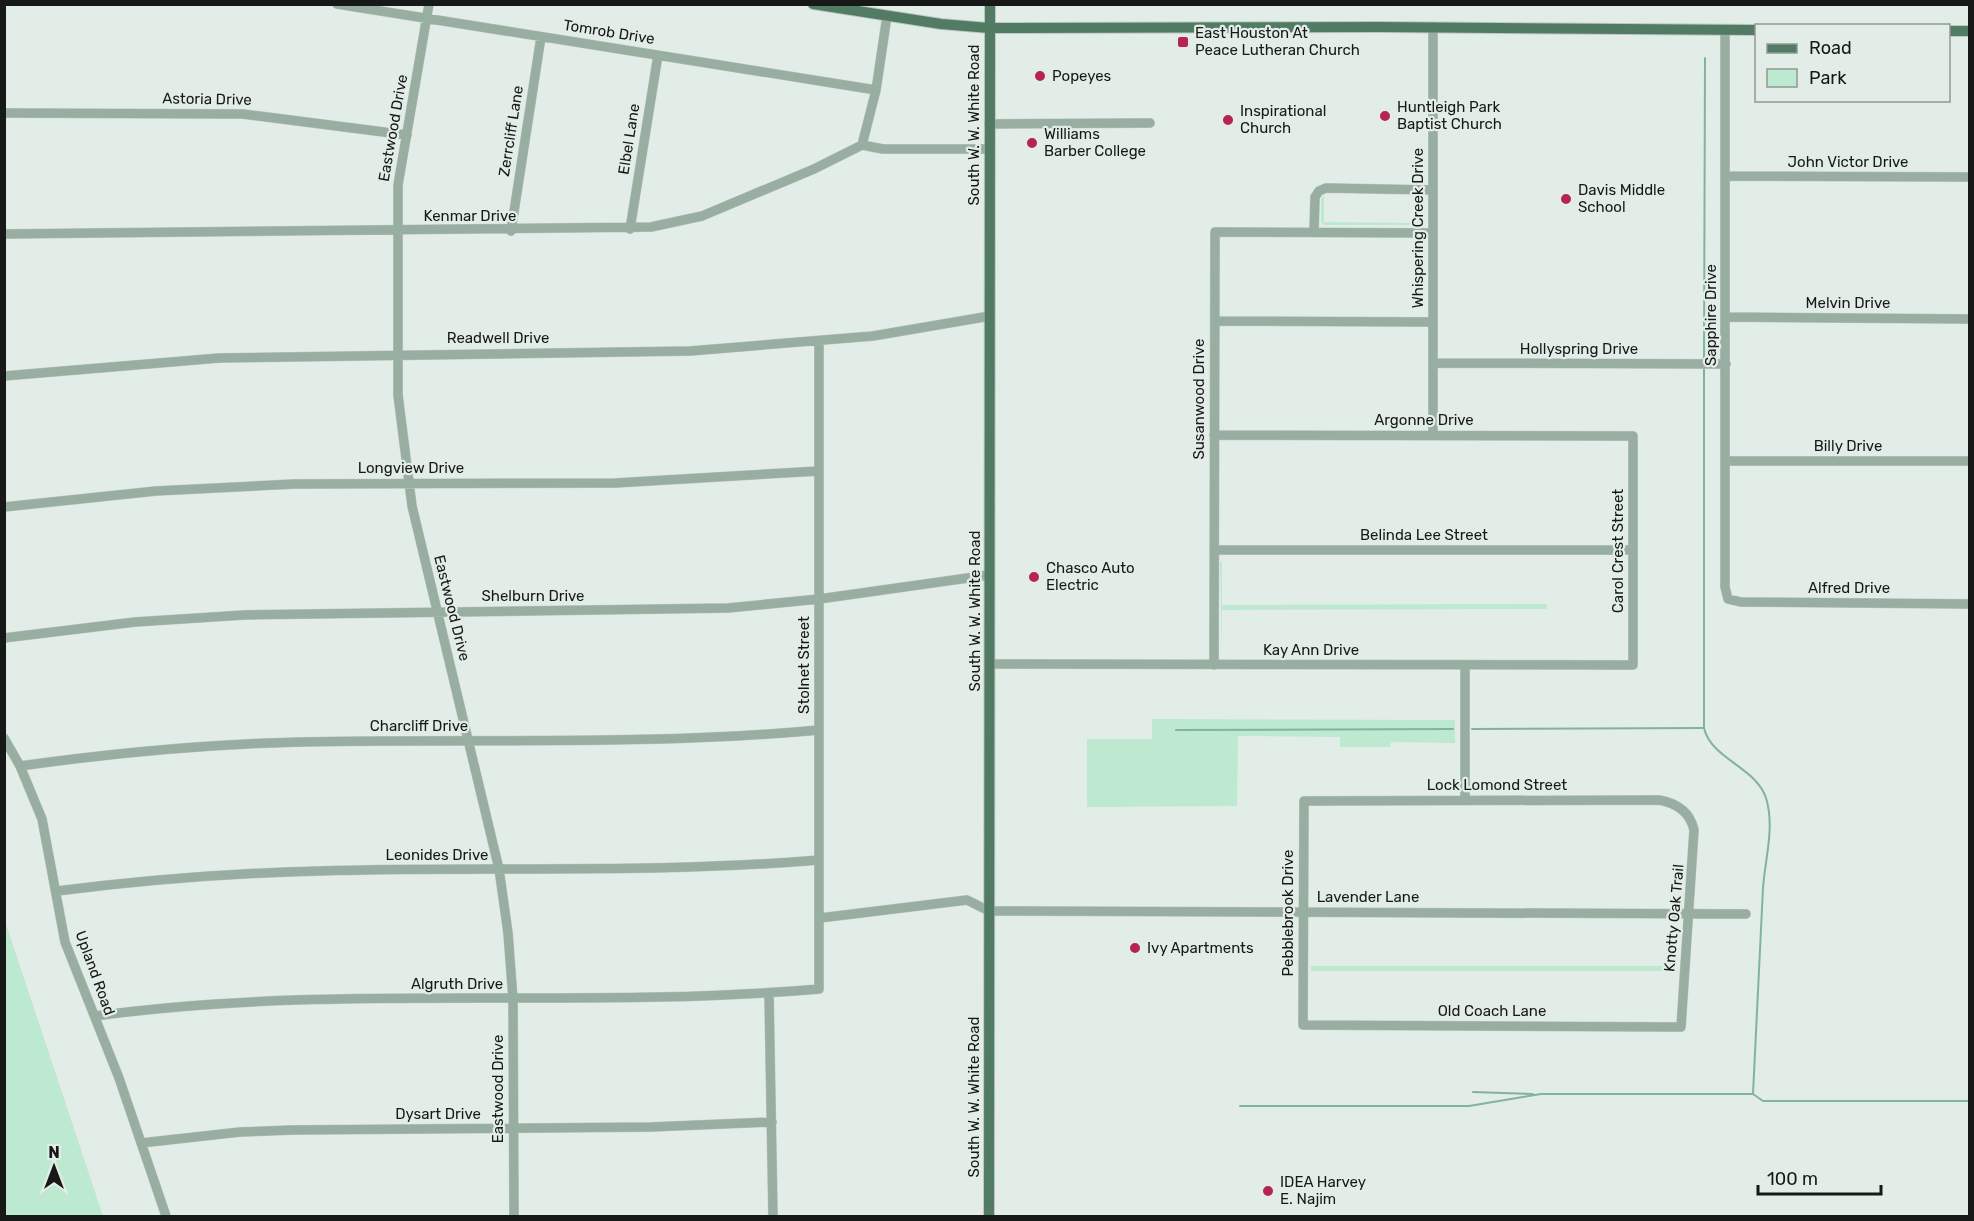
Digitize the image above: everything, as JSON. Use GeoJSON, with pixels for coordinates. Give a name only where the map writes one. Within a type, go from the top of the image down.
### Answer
{"type":"FeatureCollection","features":[{"type":"Feature","properties":{"kind":"main road"},"geometry":{"type":"LineString","coordinates":[[813,4],[887,16],[989,28],[1433,27],[1755,30]]}},
{"type":"Feature","properties":{"kind":"main road","name":"South W. W. White Road"},"geometry":{"type":"LineString","coordinates":[[989,1216],[990,4]]}},
{"type":"Feature","properties":{"kind":"main road"},"geometry":{"type":"LineString","coordinates":[[1950,31],[1970,31]]}},
{"type":"Feature","properties":{"kind":"street","name":"Tomrob Drive"},"geometry":{"type":"LineString","coordinates":[[337,4],[876,90]]}},
{"type":"Feature","properties":{"kind":"street","name":"Eastwood Drive"},"geometry":{"type":"LineString","coordinates":[[429,4],[398,185],[399,415],[408,482],[436,612],[499,869],[508,933],[513,999],[514,1216]]}},
{"type":"Feature","properties":{"kind":"street"},"geometry":{"type":"LineString","coordinates":[[887,16],[876,90],[862,145],[883,149],[989,149]]}},
{"type":"Feature","properties":{"kind":"street","name":"Whispering Creek Drive"},"geometry":{"type":"LineString","coordinates":[[1433,27],[1433,363]]}},
{"type":"Feature","properties":{"kind":"street","name":"Sapphire Drive"},"geometry":{"type":"LineString","coordinates":[[1725,30],[1725,587],[1728,599]]}},
{"type":"Feature","properties":{"kind":"street","name":"Zerrcliff Lane"},"geometry":{"type":"LineString","coordinates":[[511,231],[542,37]]}},
{"type":"Feature","properties":{"kind":"street","name":"Elbel Lane"},"geometry":{"type":"LineString","coordinates":[[630,228],[658,55]]}},
{"type":"Feature","properties":{"kind":"street","name":"Astoria Drive"},"geometry":{"type":"LineString","coordinates":[[4,113],[243,114],[407,135]]}},
{"type":"Feature","properties":{"kind":"street"},"geometry":{"type":"LineString","coordinates":[[989,124],[1150,123]]}},
{"type":"Feature","properties":{"kind":"street","name":"Kenmar Drive"},"geometry":{"type":"LineString","coordinates":[[4,234],[511,231],[630,228],[671,224],[702,216],[814,170],[862,145]]}},
{"type":"Feature","properties":{"kind":"street","name":"John Victor Drive"},"geometry":{"type":"LineString","coordinates":[[1725,176],[1970,177]]}},
{"type":"Feature","properties":{"kind":"street"},"geometry":{"type":"LineString","coordinates":[[1314,232],[1315,197],[1318,191],[1326,189],[1433,190]]}},
{"type":"Feature","properties":{"kind":"street","name":"Susanwood Drive"},"geometry":{"type":"LineString","coordinates":[[1214,665],[1215,232],[1433,233]]}},
{"type":"Feature","properties":{"kind":"street","name":"Readwell Drive"},"geometry":{"type":"LineString","coordinates":[[4,376],[219,358],[690,351],[819,341],[915,330],[990,316]]}},
{"type":"Feature","properties":{"kind":"street","name":"Melvin Drive"},"geometry":{"type":"LineString","coordinates":[[1726,317],[1970,319]]}},
{"type":"Feature","properties":{"kind":"street"},"geometry":{"type":"LineString","coordinates":[[1215,321],[1433,322]]}},
{"type":"Feature","properties":{"kind":"street","name":"Stolnet Street"},"geometry":{"type":"LineString","coordinates":[[819,341],[819,990]]}},
{"type":"Feature","properties":{"kind":"street"},"geometry":{"type":"LineString","coordinates":[[1433,363],[1433,435]]}},
{"type":"Feature","properties":{"kind":"street","name":"Hollyspring Drive"},"geometry":{"type":"LineString","coordinates":[[1433,363],[1726,364]]}},
{"type":"Feature","properties":{"kind":"street","name":"Argonne Drive"},"geometry":{"type":"LineString","coordinates":[[1214,435],[1633,436]]}},
{"type":"Feature","properties":{"kind":"street","name":"Carol Crest Street"},"geometry":{"type":"LineString","coordinates":[[1633,436],[1633,665]]}},
{"type":"Feature","properties":{"kind":"street","name":"Billy Drive"},"geometry":{"type":"LineString","coordinates":[[1726,461],[1970,461]]}},
{"type":"Feature","properties":{"kind":"street","name":"Longview Drive"},"geometry":{"type":"LineString","coordinates":[[4,507],[201,488],[408,482],[627,482],[819,471]]}},
{"type":"Feature","properties":{"kind":"street","name":"Belinda Lee Street"},"geometry":{"type":"LineString","coordinates":[[1214,550],[1633,550]]}},
{"type":"Feature","properties":{"kind":"street","name":"Shelburn Drive"},"geometry":{"type":"LineString","coordinates":[[4,638],[135,622],[244,615],[677,610],[819,599],[989,575]]}},
{"type":"Feature","properties":{"kind":"street","name":"Alfred Drive"},"geometry":{"type":"LineString","coordinates":[[1728,599],[1742,602],[1970,604]]}},
{"type":"Feature","properties":{"kind":"street","name":"Kay Ann Drive"},"geometry":{"type":"LineString","coordinates":[[990,664],[1633,665]]}},
{"type":"Feature","properties":{"kind":"street"},"geometry":{"type":"LineString","coordinates":[[1465,665],[1465,800]]}},
{"type":"Feature","properties":{"kind":"street","name":"Charcliff Drive"},"geometry":{"type":"LineString","coordinates":[[20,766],[184,747],[299,742],[711,738],[819,730]]}},
{"type":"Feature","properties":{"kind":"street","name":"Upland Road"},"geometry":{"type":"LineString","coordinates":[[4,738],[20,766],[42,819],[65,942],[95,1016],[166,1216]]}},
{"type":"Feature","properties":{"kind":"street","name":"Lock Lomond Street"},"geometry":{"type":"LineString","coordinates":[[1304,801],[1659,800],[1668,801],[1686,813]]}},
{"type":"Feature","properties":{"kind":"street","name":"Pebblebrook Drive"},"geometry":{"type":"LineString","coordinates":[[1303,1025],[1304,801]]}},
{"type":"Feature","properties":{"kind":"street","name":"Knotty Oak Trail"},"geometry":{"type":"LineString","coordinates":[[1681,1027],[1695,844],[1692,820],[1686,813]]}},
{"type":"Feature","properties":{"kind":"street","name":"Leonides Drive"},"geometry":{"type":"LineString","coordinates":[[57,891],[235,874],[726,867],[819,860]]}},
{"type":"Feature","properties":{"kind":"street"},"geometry":{"type":"LineString","coordinates":[[819,918],[967,900],[989,910]]}},
{"type":"Feature","properties":{"kind":"street","name":"Lavender Lane"},"geometry":{"type":"LineString","coordinates":[[989,910],[1746,914]]}},
{"type":"Feature","properties":{"kind":"street","name":"Algruth Drive"},"geometry":{"type":"LineString","coordinates":[[95,1016],[269,1002],[769,994],[819,990]]}},
{"type":"Feature","properties":{"kind":"street"},"geometry":{"type":"LineString","coordinates":[[769,994],[773,1216]]}},
{"type":"Feature","properties":{"kind":"street","name":"Old Coach Lane"},"geometry":{"type":"LineString","coordinates":[[1303,1025],[1681,1027]]}},
{"type":"Feature","properties":{"kind":"street","name":"Dysart Drive"},"geometry":{"type":"LineString","coordinates":[[141,1143],[240,1132],[292,1130],[513,1129],[772,1122]]}},
{"type":"Feature","properties":{"kind":"green space"},"geometry":{"type":"Polygon","coordinates":[[[1324,196],[1324,222],[1419,223],[1419,196],[1423,200],[1422,222],[1418,225],[1323,225],[1321,199],[1324,196]]]}},
{"type":"Feature","properties":{"kind":"green space"},"geometry":{"type":"Polygon","coordinates":[[[1222,560],[1222,605],[1547,604],[1547,609],[1222,610],[1222,655],[1220,563],[1222,560]]]}},
{"type":"Feature","properties":{"kind":"green space"},"geometry":{"type":"Polygon","coordinates":[[[1152,719],[1455,720],[1455,743],[1391,742],[1390,747],[1340,747],[1340,737],[1238,736],[1237,806],[1087,807],[1087,739],[1152,739],[1152,719]]]}},
{"type":"Feature","properties":{"kind":"green space"},"geometry":{"type":"Polygon","coordinates":[[[5,921],[103,1216],[5,1216],[5,921]]]}},
{"type":"Feature","properties":{"kind":"green space"},"geometry":{"type":"Polygon","coordinates":[[[1311,966],[1674,966],[1673,971],[1311,971],[1311,966]]]}},
{"type":"Feature","properties":{"kind":"waterway"},"geometry":{"type":"LineString","coordinates":[[1704,361],[1705,58]]}},
{"type":"Feature","properties":{"kind":"waterway"},"geometry":{"type":"LineString","coordinates":[[1704,367],[1704,728],[1715,748],[1744,770],[1761,787],[1766,798],[1770,820],[1763,888],[1753,1094],[1763,1101],[1970,1101]]}},
{"type":"Feature","properties":{"kind":"waterway"},"geometry":{"type":"LineString","coordinates":[[1472,729],[1703,728]]}},
{"type":"Feature","properties":{"kind":"waterway"},"geometry":{"type":"LineString","coordinates":[[1176,730],[1453,729]]}},
{"type":"Feature","properties":{"kind":"waterway"},"geometry":{"type":"LineString","coordinates":[[1473,1092],[1533,1094]]}},
{"type":"Feature","properties":{"kind":"waterway"},"geometry":{"type":"LineString","coordinates":[[1240,1106],[1469,1106],[1541,1094],[1752,1094]]}},
{"type":"Feature","properties":{"kind":"place","name":"East Houston At Peace Lutheran Church"},"geometry":{"type":"Point","coordinates":[1183,42]}},
{"type":"Feature","properties":{"kind":"place","name":"Popeyes"},"geometry":{"type":"Point","coordinates":[1040,76]}},
{"type":"Feature","properties":{"kind":"place","name":"Huntleigh Park Baptist Church"},"geometry":{"type":"Point","coordinates":[1385,116]}},
{"type":"Feature","properties":{"kind":"place","name":"Inspirational Church"},"geometry":{"type":"Point","coordinates":[1228,120]}},
{"type":"Feature","properties":{"kind":"place","name":"Williams Barber College"},"geometry":{"type":"Point","coordinates":[1032,143]}},
{"type":"Feature","properties":{"kind":"place","name":"Davis Middle School"},"geometry":{"type":"Point","coordinates":[1566,199]}},
{"type":"Feature","properties":{"kind":"place","name":"Chasco Auto Electric"},"geometry":{"type":"Point","coordinates":[1034,577]}},
{"type":"Feature","properties":{"kind":"place","name":"Ivy Apartments"},"geometry":{"type":"Point","coordinates":[1135,948]}},
{"type":"Feature","properties":{"kind":"place","name":"IDEA Harvey E. Najim"},"geometry":{"type":"Point","coordinates":[1268,1191]}}]}
